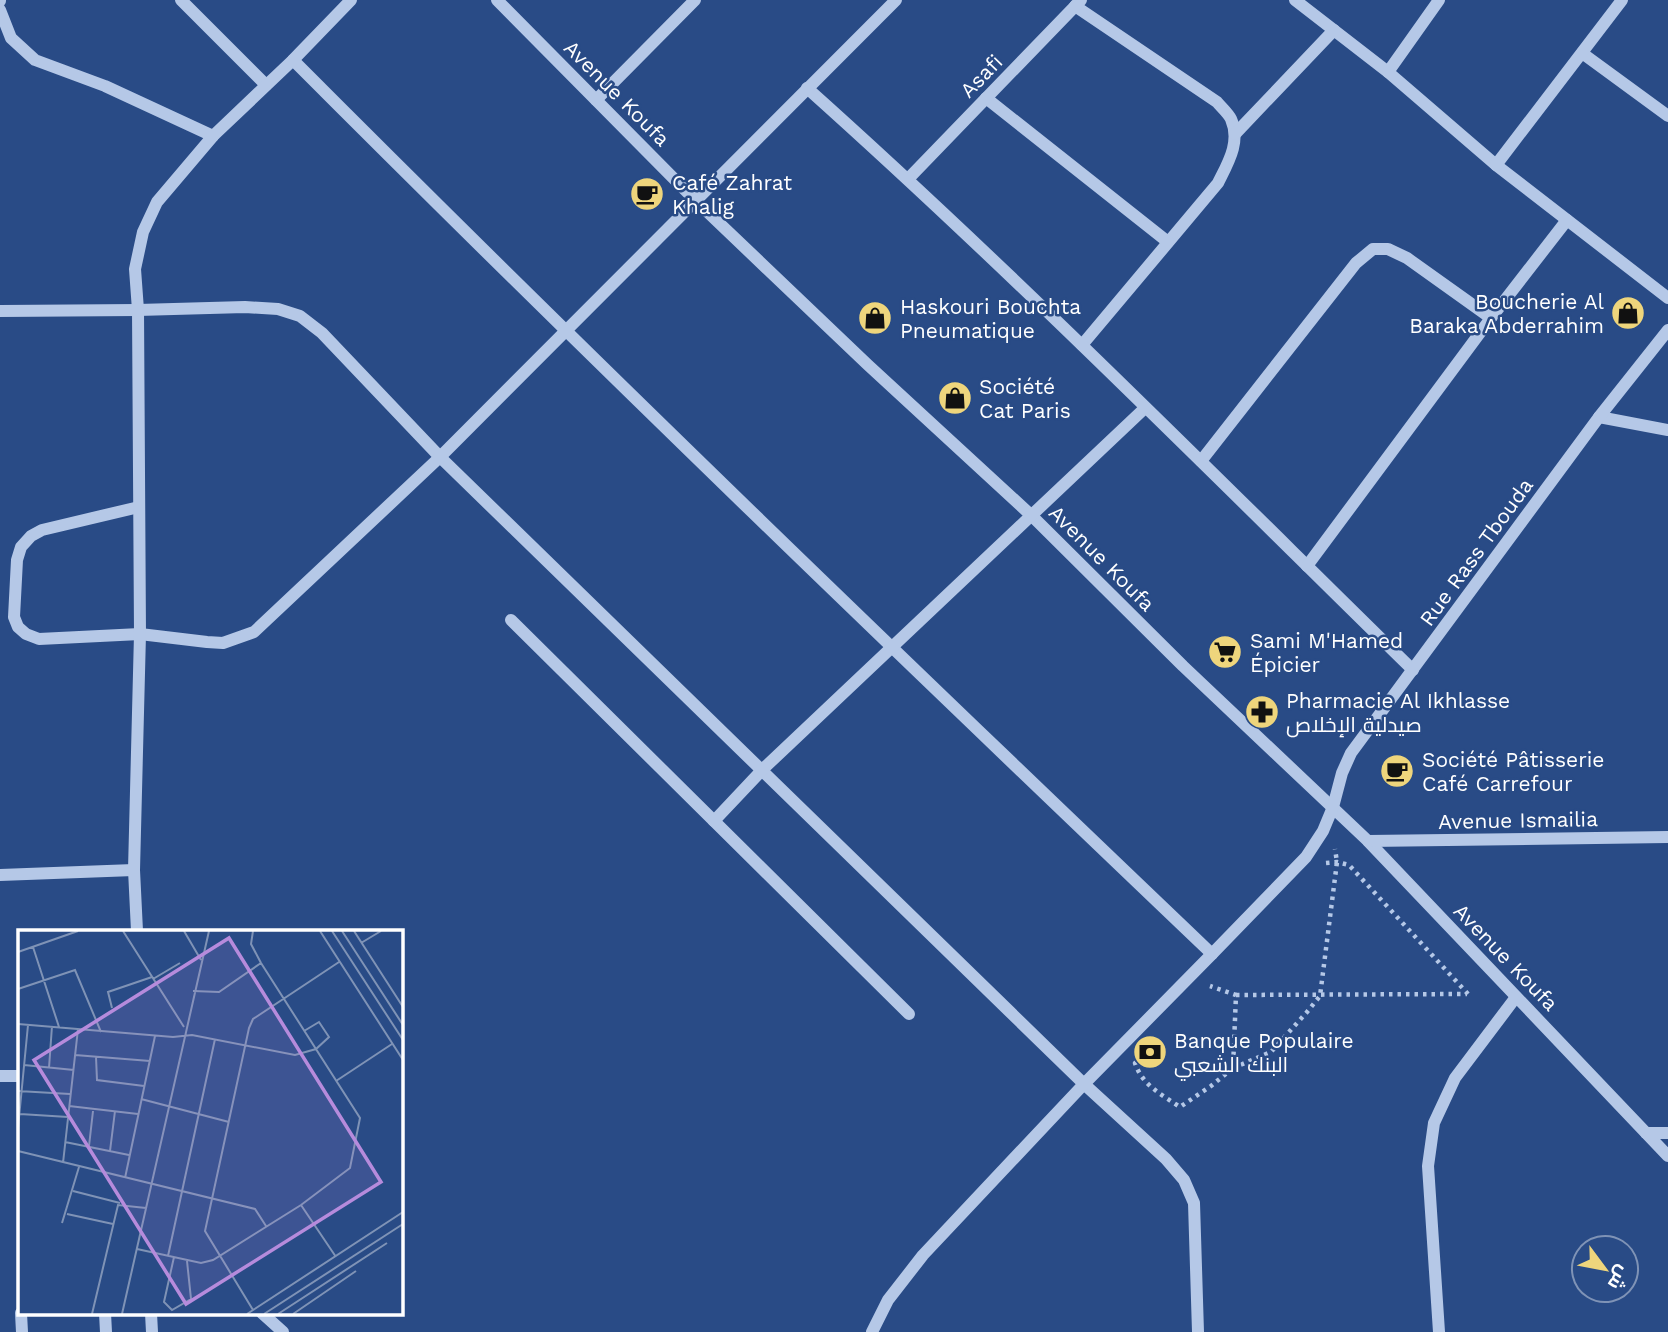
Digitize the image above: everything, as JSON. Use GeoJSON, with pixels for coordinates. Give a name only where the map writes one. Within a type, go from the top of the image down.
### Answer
{"type":"FeatureCollection","features":[{"type":"Feature","properties":{"kind":"street"},"geometry":{"type":"LineString","coordinates":[[181,0],[266,85]]}},
{"type":"Feature","properties":{"kind":"street"},"geometry":{"type":"LineString","coordinates":[[137,930],[134,870],[140,634],[138,310],[135,268],[143,232],[157,202],[213,136],[351,0]]}},
{"type":"Feature","properties":{"kind":"street","name":"Avenue Koufa"},"geometry":{"type":"LineString","coordinates":[[497,0],[696,201],[1032,516],[1183,666],[1368,841],[1668,1156]]}},
{"type":"Feature","properties":{"kind":"street"},"geometry":{"type":"LineString","coordinates":[[596,100],[695,0]]}},
{"type":"Feature","properties":{"kind":"street"},"geometry":{"type":"LineString","coordinates":[[139,508],[42,530],[31,536],[21,547],[17,560],[14,617],[18,627],[26,634],[39,639],[140,634],[223,643],[254,632],[440,457],[896,0]]}},
{"type":"Feature","properties":{"kind":"street"},"geometry":{"type":"LineString","coordinates":[[1295,0],[1388,72],[1496,164],[1668,298]]}},
{"type":"Feature","properties":{"kind":"street"},"geometry":{"type":"LineString","coordinates":[[1388,72],[1439,0]]}},
{"type":"Feature","properties":{"kind":"street"},"geometry":{"type":"LineString","coordinates":[[1496,164],[1622,0]]}},
{"type":"Feature","properties":{"kind":"street"},"geometry":{"type":"LineString","coordinates":[[1078,3],[1217,102],[1231,118],[1235,134],[1233,154],[1218,183],[1082,345]]}},
{"type":"Feature","properties":{"kind":"street","name":"Asafi"},"geometry":{"type":"LineString","coordinates":[[908,179],[1078,3]]}},
{"type":"Feature","properties":{"kind":"street"},"geometry":{"type":"LineString","coordinates":[[0,10],[11,38],[35,60],[106,86],[213,136]]}},
{"type":"Feature","properties":{"kind":"street"},"geometry":{"type":"LineString","coordinates":[[1235,134],[1335,30]]}},
{"type":"Feature","properties":{"kind":"street"},"geometry":{"type":"LineString","coordinates":[[1582,53],[1668,116]]}},
{"type":"Feature","properties":{"kind":"street"},"geometry":{"type":"LineString","coordinates":[[293,60],[428,196],[891,647],[1212,954]]}},
{"type":"Feature","properties":{"kind":"street"},"geometry":{"type":"LineString","coordinates":[[807,88],[908,179],[1082,345],[1413,670]]}},
{"type":"Feature","properties":{"kind":"street"},"geometry":{"type":"LineString","coordinates":[[986,98],[1168,242]]}},
{"type":"Feature","properties":{"kind":"street"},"geometry":{"type":"LineString","coordinates":[[1307,566],[1567,220]]}},
{"type":"Feature","properties":{"kind":"street"},"geometry":{"type":"LineString","coordinates":[[1201,461],[1356,263],[1373,249],[1388,249],[1407,258],[1492,318]]}},
{"type":"Feature","properties":{"kind":"street"},"geometry":{"type":"LineString","coordinates":[[0,310],[245,307],[278,309],[300,316],[322,333],[440,457],[1185,1180],[1194,1203],[1198,1332]]}},
{"type":"Feature","properties":{"kind":"street","name":"Rue Rass Tbouda"},"geometry":{"type":"LineString","coordinates":[[872,1332],[888,1300],[923,1255],[1084,1084],[1306,856],[1333,807],[1342,773],[1351,753],[1599,417],[1668,330]]}},
{"type":"Feature","properties":{"kind":"street"},"geometry":{"type":"LineString","coordinates":[[714,821],[762,770],[1145,408]]}},
{"type":"Feature","properties":{"kind":"street"},"geometry":{"type":"LineString","coordinates":[[1599,417],[1668,430]]}},
{"type":"Feature","properties":{"kind":"street"},"geometry":{"type":"LineString","coordinates":[[511,620],[909,1014]]}},
{"type":"Feature","properties":{"kind":"street","name":"Avenue Ismailia"},"geometry":{"type":"LineString","coordinates":[[1368,841],[1668,838]]}},
{"type":"Feature","properties":{"kind":"street"},"geometry":{"type":"LineString","coordinates":[[0,875],[134,870]]}},
{"type":"Feature","properties":{"kind":"street"},"geometry":{"type":"LineString","coordinates":[[1439,1332],[1428,1166],[1434,1123],[1455,1078],[1516,997]]}},
{"type":"Feature","properties":{"kind":"street"},"geometry":{"type":"LineString","coordinates":[[0,1076],[18,1076]]}},
{"type":"Feature","properties":{"kind":"street"},"geometry":{"type":"LineString","coordinates":[[1646,1133],[1668,1133]]}},
{"type":"Feature","properties":{"kind":"street"},"geometry":{"type":"LineString","coordinates":[[21,1314],[22,1332]]}},
{"type":"Feature","properties":{"kind":"street"},"geometry":{"type":"LineString","coordinates":[[105,1314],[106,1332]]}},
{"type":"Feature","properties":{"kind":"street"},"geometry":{"type":"LineString","coordinates":[[151,1314],[152,1332]]}},
{"type":"Feature","properties":{"kind":"street"},"geometry":{"type":"LineString","coordinates":[[263,1314],[283,1332]]}},
{"type":"Feature","properties":{"kind":"path"},"geometry":{"type":"LineString","coordinates":[[1144,1054],[1135,1063],[1138,1073],[1148,1085],[1180,1107],[1233,1068],[1271,1052],[1307,1013],[1320,996],[1338,862],[1331,841],[1322,831]]}},
{"type":"Feature","properties":{"kind":"path"},"geometry":{"type":"LineString","coordinates":[[1219,977],[1210,986],[1236,995],[1468,994],[1349,865],[1326,863]]}},
{"type":"Feature","properties":{"kind":"path"},"geometry":{"type":"LineString","coordinates":[[1233,1068],[1236,995]]}},
{"type":"Feature","properties":{"kind":"place","name":"Café Zahrat Khalig"},"geometry":{"type":"Point","coordinates":[647,194]}},
{"type":"Feature","properties":{"kind":"place","name":"Boucherie Al Baraka Abderrahim"},"geometry":{"type":"Point","coordinates":[1628,313]}},
{"type":"Feature","properties":{"kind":"place","name":"Haskouri Bouchta Pneumatique"},"geometry":{"type":"Point","coordinates":[875,318]}},
{"type":"Feature","properties":{"kind":"place","name":"Société Cat Paris"},"geometry":{"type":"Point","coordinates":[955,398]}},
{"type":"Feature","properties":{"kind":"place","name":"Sami M'Hamed Épicier"},"geometry":{"type":"Point","coordinates":[1225,652]}},
{"type":"Feature","properties":{"kind":"place","name":"Pharmacie Al Ikhlasse صيدلية الإخلاص"},"geometry":{"type":"Point","coordinates":[1262,712]}},
{"type":"Feature","properties":{"kind":"place","name":"Société Pâtisserie Café Carrefour"},"geometry":{"type":"Point","coordinates":[1397,771]}},
{"type":"Feature","properties":{"kind":"place","name":"Banque Populaire البنك الشعبي"},"geometry":{"type":"Point","coordinates":[1150,1052]}}]}
